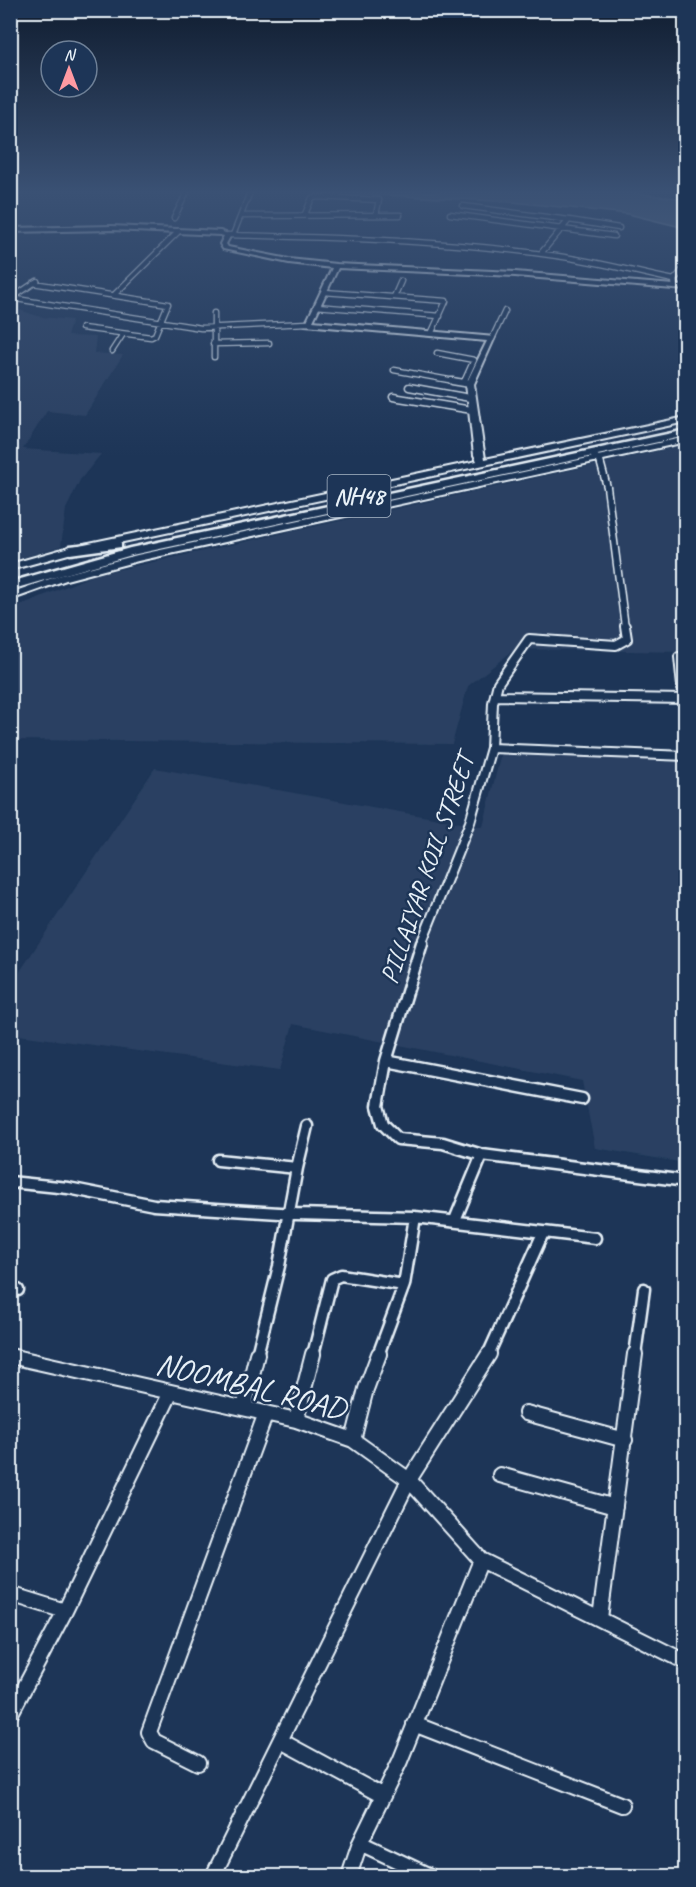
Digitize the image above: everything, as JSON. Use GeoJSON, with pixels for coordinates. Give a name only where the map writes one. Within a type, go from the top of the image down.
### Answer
{"type":"FeatureCollection","features":[{"type":"Feature","properties":{"kind":"highway","name":"NH48"},"geometry":{"type":"LineString","coordinates":[[10,587],[35,574],[92,553],[686,425]]}},
{"type":"Feature","properties":{"kind":"highway","name":"NH48"},"geometry":{"type":"LineString","coordinates":[[10,576],[35,574],[141,549],[595,456],[686,433]]}},
{"type":"Feature","properties":{"kind":"highway"},"geometry":{"type":"LineString","coordinates":[[70,550],[97,548],[197,530]]}},
{"type":"Feature","properties":{"kind":"highway"},"geometry":{"type":"LineString","coordinates":[[10,587],[75,574]]}},
{"type":"Feature","properties":{"kind":"street"},"geometry":{"type":"LineString","coordinates":[[114,295],[129,280]]}},
{"type":"Feature","properties":{"kind":"street"},"geometry":{"type":"LineString","coordinates":[[308,323],[330,280]]}},
{"type":"Feature","properties":{"kind":"street"},"geometry":{"type":"LineString","coordinates":[[612,280],[675,284]]}},
{"type":"Feature","properties":{"kind":"street"},"geometry":{"type":"LineString","coordinates":[[659,280],[686,288]]}},
{"type":"Feature","properties":{"kind":"street"},"geometry":{"type":"LineString","coordinates":[[675,284],[678,280]]}},
{"type":"Feature","properties":{"kind":"street"},"geometry":{"type":"LineString","coordinates":[[394,297],[401,281]]}},
{"type":"Feature","properties":{"kind":"street"},"geometry":{"type":"LineString","coordinates":[[11,298],[36,282],[168,304],[155,335],[151,337],[82,327]]}},
{"type":"Feature","properties":{"kind":"street"},"geometry":{"type":"LineString","coordinates":[[360,294],[364,285]]}},
{"type":"Feature","properties":{"kind":"street"},"geometry":{"type":"LineString","coordinates":[[324,292],[446,301],[432,332]]}},
{"type":"Feature","properties":{"kind":"street"},"geometry":{"type":"LineString","coordinates":[[11,298],[160,323],[214,328],[308,323],[492,339]]}},
{"type":"Feature","properties":{"kind":"street"},"geometry":{"type":"LineString","coordinates":[[316,306],[440,315]]}},
{"type":"Feature","properties":{"kind":"street"},"geometry":{"type":"LineString","coordinates":[[482,463],[467,384],[505,311]]}},
{"type":"Feature","properties":{"kind":"street"},"geometry":{"type":"LineString","coordinates":[[214,313],[214,357]]}},
{"type":"Feature","properties":{"kind":"street"},"geometry":{"type":"LineString","coordinates":[[112,351],[123,334]]}},
{"type":"Feature","properties":{"kind":"street"},"geometry":{"type":"LineString","coordinates":[[213,344],[269,343]]}},
{"type":"Feature","properties":{"kind":"street"},"geometry":{"type":"LineString","coordinates":[[437,353],[477,361]]}},
{"type":"Feature","properties":{"kind":"street"},"geometry":{"type":"LineString","coordinates":[[394,370],[467,384]]}},
{"type":"Feature","properties":{"kind":"street"},"geometry":{"type":"LineString","coordinates":[[410,387],[470,398]]}},
{"type":"Feature","properties":{"kind":"street"},"geometry":{"type":"LineString","coordinates":[[393,398],[472,410]]}},
{"type":"Feature","properties":{"kind":"street"},"geometry":{"type":"LineString","coordinates":[[10,567],[70,550],[686,419]]}},
{"type":"Feature","properties":{"kind":"street"},"geometry":{"type":"LineString","coordinates":[[10,597],[75,574],[169,551],[595,456],[686,439]]}},
{"type":"Feature","properties":{"kind":"street","name":"PILLAIYAR KOIL STREET"},"geometry":{"type":"LineString","coordinates":[[482,1155],[443,1143],[393,1136],[383,1124],[378,1106],[386,1060],[419,950],[470,822],[491,748],[495,696],[502,675],[528,640],[616,645],[627,639],[607,487],[595,456]]}},
{"type":"Feature","properties":{"kind":"street"},"geometry":{"type":"LineString","coordinates":[[680,657],[686,726]]}},
{"type":"Feature","properties":{"kind":"street"},"geometry":{"type":"LineString","coordinates":[[495,696],[684,699]]}},
{"type":"Feature","properties":{"kind":"street"},"geometry":{"type":"LineString","coordinates":[[491,748],[686,756]]}},
{"type":"Feature","properties":{"kind":"street"},"geometry":{"type":"LineString","coordinates":[[386,1060],[582,1099]]}},
{"type":"Feature","properties":{"kind":"street"},"geometry":{"type":"LineString","coordinates":[[244,1408],[264,1334],[307,1126]]}},
{"type":"Feature","properties":{"kind":"street"},"geometry":{"type":"LineString","coordinates":[[455,1220],[482,1155],[686,1181]]}},
{"type":"Feature","properties":{"kind":"street"},"geometry":{"type":"LineString","coordinates":[[218,1160],[297,1168]]}},
{"type":"Feature","properties":{"kind":"street"},"geometry":{"type":"LineString","coordinates":[[10,1182],[68,1188],[154,1205],[290,1214],[415,1217],[595,1238]]}},
{"type":"Feature","properties":{"kind":"street"},"geometry":{"type":"LineString","coordinates":[[353,1440],[366,1389],[404,1285],[415,1217]]}},
{"type":"Feature","properties":{"kind":"street"},"geometry":{"type":"LineString","coordinates":[[213,1876],[409,1480],[494,1347],[543,1233]]}},
{"type":"Feature","properties":{"kind":"street"},"geometry":{"type":"LineString","coordinates":[[296,1420],[332,1279],[341,1275],[404,1285]]}},
{"type":"Feature","properties":{"kind":"street"},"geometry":{"type":"LineString","coordinates":[[600,1618],[644,1289]]}},
{"type":"Feature","properties":{"kind":"street","name":"NOOMBAL ROAD"},"geometry":{"type":"LineString","coordinates":[[10,1356],[296,1420],[353,1440],[409,1480],[481,1560],[686,1662]]}},
{"type":"Feature","properties":{"kind":"street"},"geometry":{"type":"LineString","coordinates":[[10,1715],[65,1611],[131,1470],[171,1392]]}},
{"type":"Feature","properties":{"kind":"street"},"geometry":{"type":"LineString","coordinates":[[198,1763],[154,1740],[149,1732],[266,1413]]}},
{"type":"Feature","properties":{"kind":"street"},"geometry":{"type":"LineString","coordinates":[[526,1413],[625,1440]]}},
{"type":"Feature","properties":{"kind":"street"},"geometry":{"type":"LineString","coordinates":[[500,1475],[615,1507]]}},
{"type":"Feature","properties":{"kind":"street"},"geometry":{"type":"LineString","coordinates":[[349,1876],[360,1843],[414,1724],[481,1560]]}},
{"type":"Feature","properties":{"kind":"street"},"geometry":{"type":"LineString","coordinates":[[10,1594],[65,1611]]}},
{"type":"Feature","properties":{"kind":"street"},"geometry":{"type":"LineString","coordinates":[[414,1724],[622,1805]]}},
{"type":"Feature","properties":{"kind":"street"},"geometry":{"type":"LineString","coordinates":[[281,1740],[383,1796]]}},
{"type":"Feature","properties":{"kind":"street"},"geometry":{"type":"LineString","coordinates":[[360,1843],[430,1876]]}},
{"type":"Feature","properties":{"kind":"shaded area"},"geometry":{"type":"Polygon","coordinates":[[[10,307],[41,317],[72,320],[67,336],[96,337],[94,353],[123,355],[85,415],[47,411],[23,449],[101,454],[80,480],[66,509],[61,546],[11,561],[10,307]]]}},
{"type":"Feature","properties":{"kind":"shaded area"},"geometry":{"type":"Polygon","coordinates":[[[685,445],[685,652],[515,649],[468,686],[452,744],[11,740],[11,609],[94,575],[685,445]]]}},
{"type":"Feature","properties":{"kind":"shaded area"},"geometry":{"type":"Polygon","coordinates":[[[685,748],[685,1163],[595,1148],[582,1081],[293,1024],[280,1070],[11,1034],[11,985],[155,768],[483,827],[502,749],[685,748]]]}}]}
